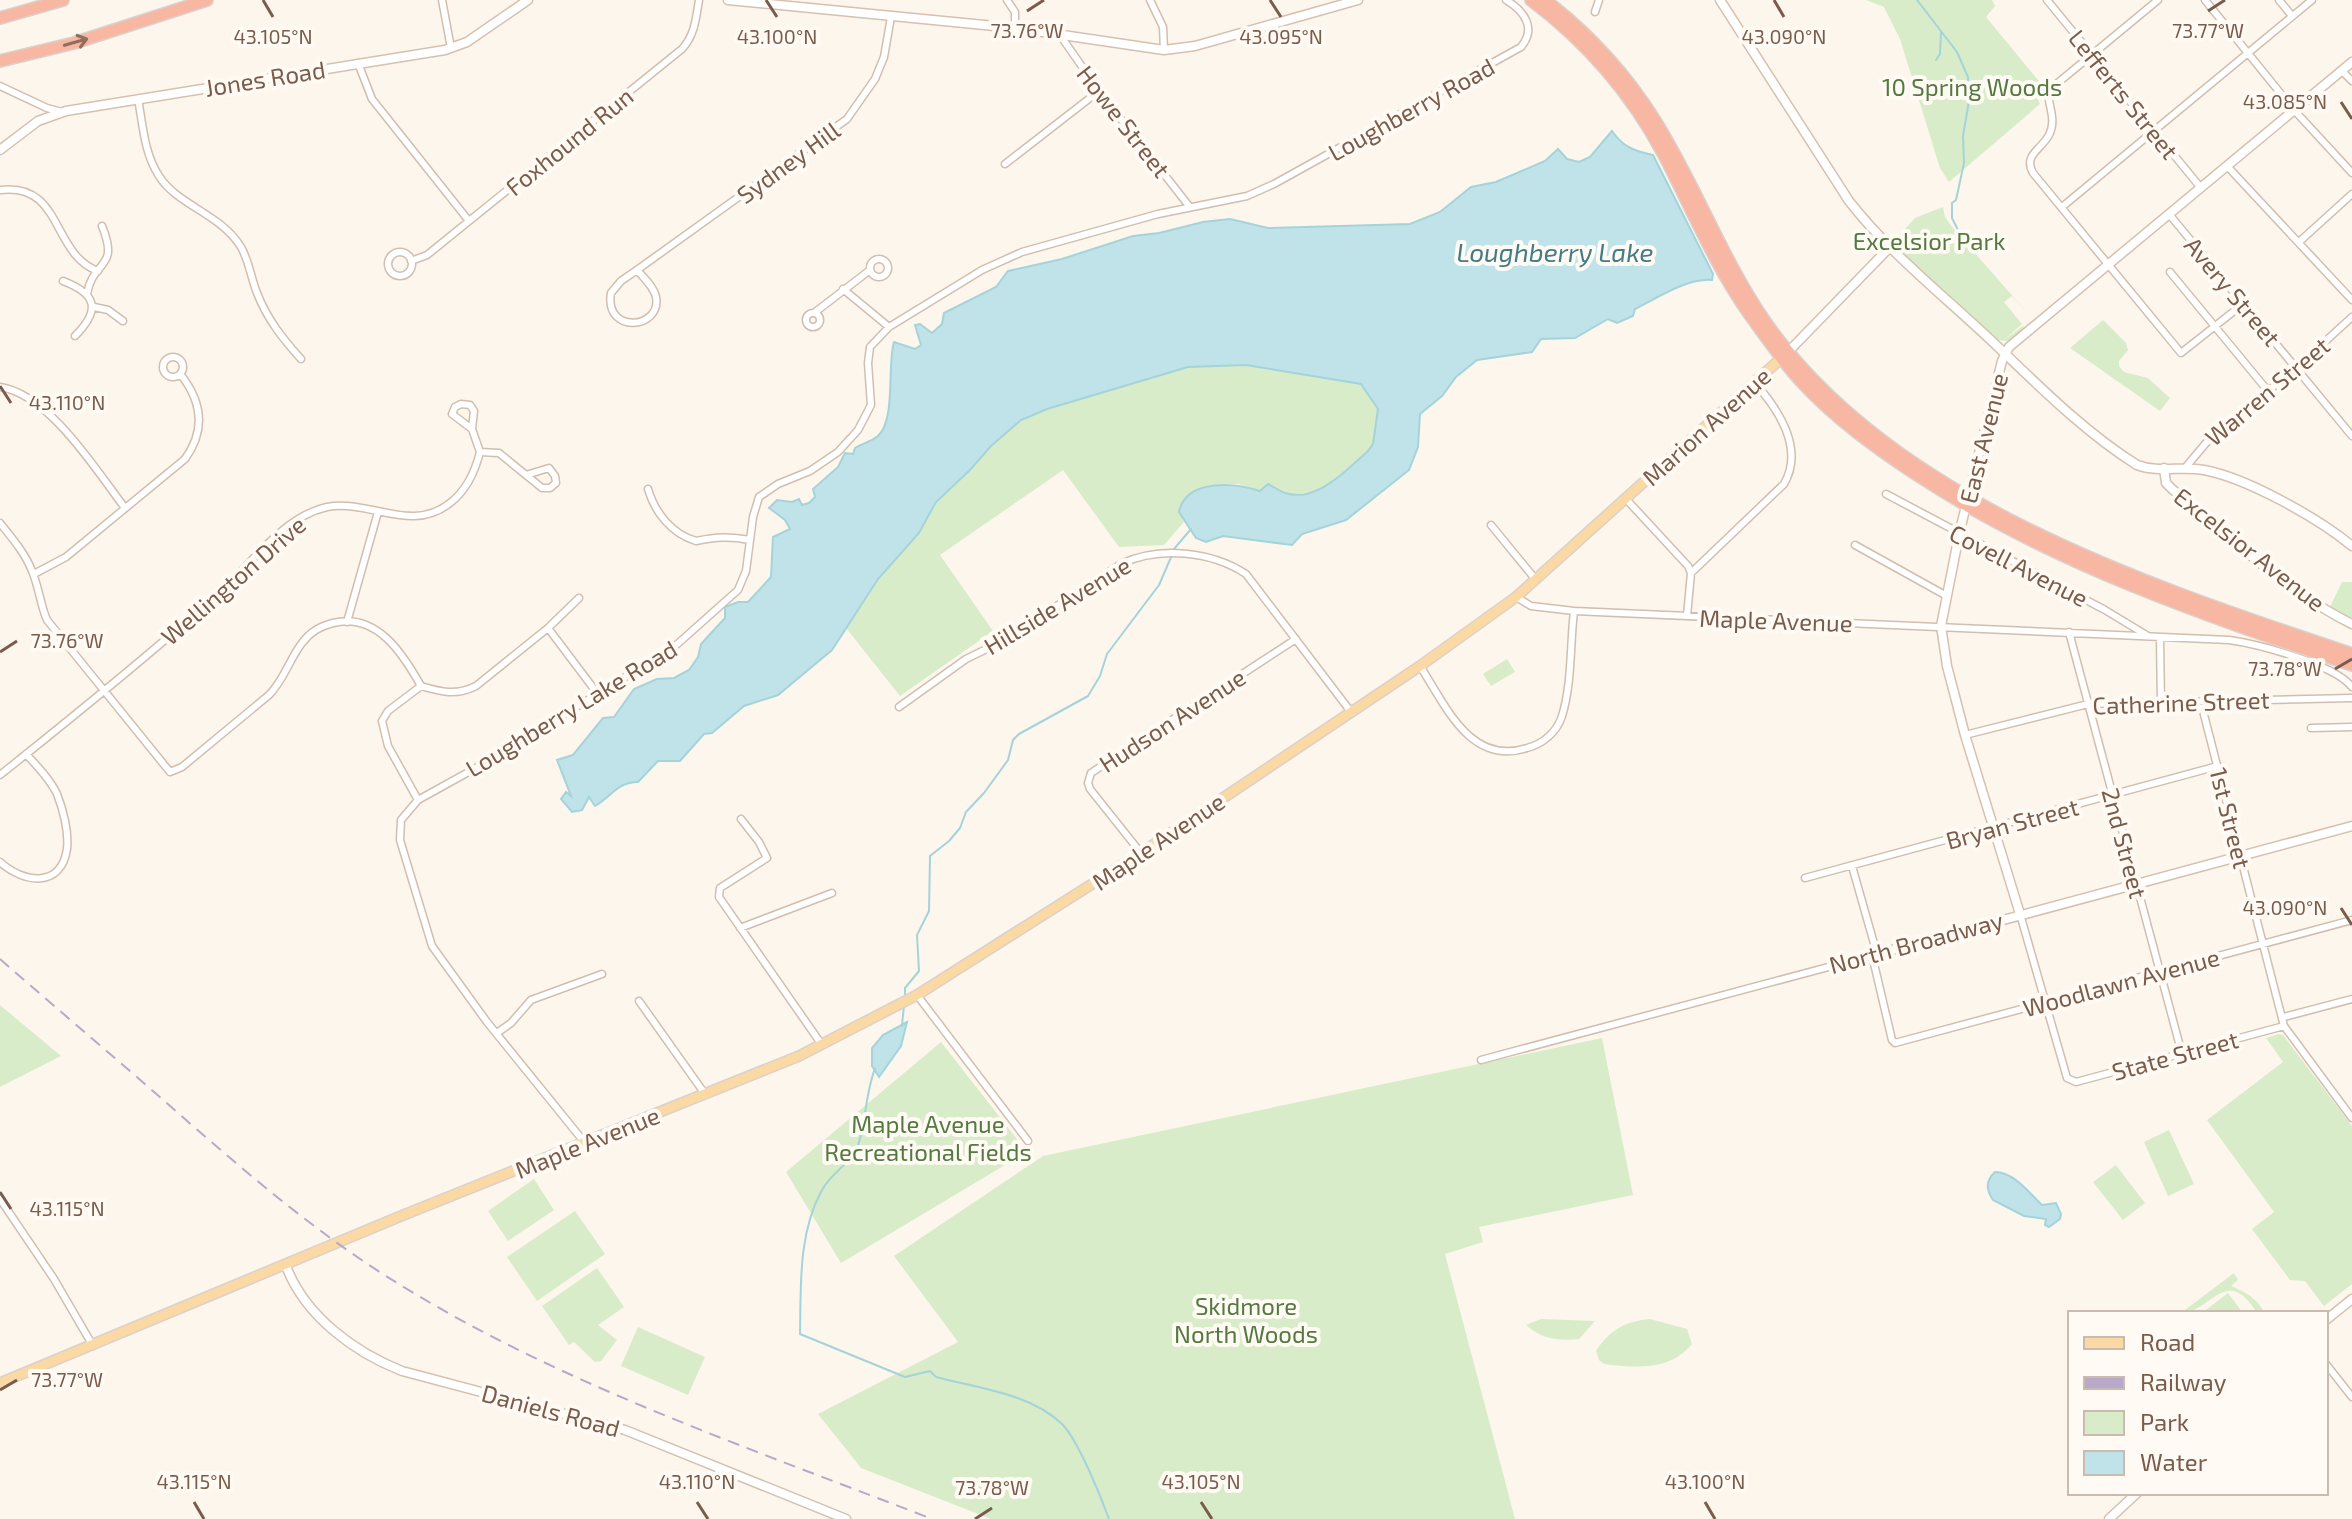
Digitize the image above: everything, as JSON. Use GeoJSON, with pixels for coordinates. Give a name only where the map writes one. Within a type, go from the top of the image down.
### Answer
{"type":"FeatureCollection","features":[{"type":"Feature","properties":{"kind":"highway"},"geometry":{"type":"LineString","coordinates":[[0,18],[63,0]]}},
{"type":"Feature","properties":{"kind":"highway"},"geometry":{"type":"LineString","coordinates":[[0,61],[74,43],[207,0]]}},
{"type":"Feature","properties":{"kind":"highway"},"geometry":{"type":"LineString","coordinates":[[1531,0],[1581,42],[1633,105],[1664,156],[1730,284],[1785,354],[1851,416],[1968,501],[2111,578],[2214,618],[2352,665]]}},
{"type":"Feature","properties":{"kind":"highway"},"geometry":{"type":"LineString","coordinates":[[1545,0],[1605,55],[1647,108],[1741,286],[1785,354]]}},
{"type":"Feature","properties":{"kind":"highway"},"geometry":{"type":"LineString","coordinates":[[1968,501],[2094,560],[2167,590],[2352,654]]}},
{"type":"Feature","properties":{"kind":"main road","name":"Marion Avenue"},"geometry":{"type":"LineString","coordinates":[[1516,597],[1785,354]]}},
{"type":"Feature","properties":{"kind":"main road","name":"Maple Avenue"},"geometry":{"type":"LineString","coordinates":[[0,1383],[822,1045],[917,995],[1141,853],[1420,666],[1516,597]]}},
{"type":"Feature","properties":{"kind":"street"},"geometry":{"type":"LineString","coordinates":[[442,0],[451,48]]}},
{"type":"Feature","properties":{"kind":"street","name":"Jones Road"},"geometry":{"type":"LineString","coordinates":[[0,150],[38,121],[62,112],[451,48],[467,42],[528,0]]}},
{"type":"Feature","properties":{"kind":"street","name":"Foxhound Run"},"geometry":{"type":"LineString","coordinates":[[411,261],[427,255],[682,49],[694,27],[699,0]]}},
{"type":"Feature","properties":{"kind":"street"},"geometry":{"type":"LineString","coordinates":[[728,0],[1015,28],[1164,50],[1195,46],[1358,0]]}},
{"type":"Feature","properties":{"kind":"street"},"geometry":{"type":"LineString","coordinates":[[1007,0],[1015,12],[1015,28]]}},
{"type":"Feature","properties":{"kind":"street"},"geometry":{"type":"LineString","coordinates":[[1150,0],[1163,27],[1164,50]]}},
{"type":"Feature","properties":{"kind":"street","name":"Loughberry Road"},"geometry":{"type":"LineString","coordinates":[[1247,196],[1355,141],[1521,47],[1528,35],[1527,21],[1523,13],[1506,0]]}},
{"type":"Feature","properties":{"kind":"street"},"geometry":{"type":"LineString","coordinates":[[1595,12],[1599,0]]}},
{"type":"Feature","properties":{"kind":"street","name":"Excelsior Avenue"},"geometry":{"type":"LineString","coordinates":[[1720,0],[1849,201],[1889,248],[2074,417],[2125,458],[2147,469],[2164,468],[2166,483],[2172,489],[2261,563],[2352,624]]}},
{"type":"Feature","properties":{"kind":"street","name":"Lefferts Street"},"geometry":{"type":"LineString","coordinates":[[2047,0],[2201,188]]}},
{"type":"Feature","properties":{"kind":"street"},"geometry":{"type":"LineString","coordinates":[[2158,0],[2048,91],[2053,126],[2029,163],[2033,173],[2181,353],[2243,304]]}},
{"type":"Feature","properties":{"kind":"street"},"geometry":{"type":"LineString","coordinates":[[2205,0],[2294,110],[2352,173]]}},
{"type":"Feature","properties":{"kind":"street"},"geometry":{"type":"LineString","coordinates":[[2279,0],[2292,16]]}},
{"type":"Feature","properties":{"kind":"street"},"geometry":{"type":"LineString","coordinates":[[2062,207],[2312,0]]}},
{"type":"Feature","properties":{"kind":"street","name":"Sydney Hill"},"geometry":{"type":"LineString","coordinates":[[637,270],[653,290],[656,304],[649,318],[635,324],[620,320],[611,308],[611,293],[621,281],[847,119],[875,79],[884,57],[891,17]]}},
{"type":"Feature","properties":{"kind":"street","name":"Howe Street"},"geometry":{"type":"LineString","coordinates":[[1060,35],[1099,91],[1189,206]]}},
{"type":"Feature","properties":{"kind":"street","name":"East Avenue"},"geometry":{"type":"LineString","coordinates":[[2020,914],[1965,735],[1947,666],[1941,626],[1959,535],[2005,354],[2009,347],[2352,62]]}},
{"type":"Feature","properties":{"kind":"street"},"geometry":{"type":"LineString","coordinates":[[358,63],[372,99],[469,221]]}},
{"type":"Feature","properties":{"kind":"street"},"geometry":{"type":"LineString","coordinates":[[2342,71],[2352,81]]}},
{"type":"Feature","properties":{"kind":"street"},"geometry":{"type":"LineString","coordinates":[[0,86],[62,112]]}},
{"type":"Feature","properties":{"kind":"street"},"geometry":{"type":"LineString","coordinates":[[1005,164],[1099,91]]}},
{"type":"Feature","properties":{"kind":"street"},"geometry":{"type":"LineString","coordinates":[[138,99],[147,147],[159,177],[227,229],[241,247],[267,315],[301,359]]}},
{"type":"Feature","properties":{"kind":"street"},"geometry":{"type":"LineString","coordinates":[[2227,166],[2352,300]]}},
{"type":"Feature","properties":{"kind":"street"},"geometry":{"type":"LineString","coordinates":[[0,190],[21,190],[43,203],[56,219],[70,250],[86,266],[98,271]]}},
{"type":"Feature","properties":{"kind":"street"},"geometry":{"type":"LineString","coordinates":[[2299,242],[2352,194]]}},
{"type":"Feature","properties":{"kind":"street","name":"Loughberry Lake Road"},"geometry":{"type":"LineString","coordinates":[[418,800],[483,764],[674,647],[738,590],[746,571],[753,517],[759,497],[778,484],[817,467],[838,452],[858,430],[871,405],[870,347],[889,327],[1006,258],[1189,206],[1247,196]]}},
{"type":"Feature","properties":{"kind":"street","name":"Avery Street"},"geometry":{"type":"LineString","coordinates":[[2169,214],[2352,436]]}},
{"type":"Feature","properties":{"kind":"street"},"geometry":{"type":"LineString","coordinates":[[87,294],[88,286],[108,258],[110,249],[102,226]]}},
{"type":"Feature","properties":{"kind":"street","name":"Marion Avenue"},"geometry":{"type":"LineString","coordinates":[[1785,354],[1889,248]]}},
{"type":"Feature","properties":{"kind":"street"},"geometry":{"type":"LineString","coordinates":[[814,313],[870,270]]}},
{"type":"Feature","properties":{"kind":"street"},"geometry":{"type":"LineString","coordinates":[[2170,272],[2268,391]]}},
{"type":"Feature","properties":{"kind":"street"},"geometry":{"type":"LineString","coordinates":[[63,281],[87,294],[94,307],[89,320],[75,336]]}},
{"type":"Feature","properties":{"kind":"street"},"geometry":{"type":"LineString","coordinates":[[843,289],[889,327]]}},
{"type":"Feature","properties":{"kind":"street"},"geometry":{"type":"LineString","coordinates":[[94,307],[108,310],[123,321]]}},
{"type":"Feature","properties":{"kind":"street","name":"Warren Street"},"geometry":{"type":"LineString","coordinates":[[2185,468],[2206,443],[2352,317]]}},
{"type":"Feature","properties":{"kind":"street"},"geometry":{"type":"LineString","coordinates":[[34,574],[66,557],[185,459],[196,441],[200,425],[198,403],[181,375]]}},
{"type":"Feature","properties":{"kind":"street"},"geometry":{"type":"LineString","coordinates":[[1691,573],[1784,484],[1790,472],[1791,451],[1783,420],[1755,383]]}},
{"type":"Feature","properties":{"kind":"street"},"geometry":{"type":"LineString","coordinates":[[0,387],[16,391],[42,408],[125,508]]}},
{"type":"Feature","properties":{"kind":"street"},"geometry":{"type":"LineString","coordinates":[[472,429],[454,418],[455,407],[464,403],[474,411],[472,429],[480,452],[499,453],[526,475],[545,489],[556,483],[549,468],[526,475]]}},
{"type":"Feature","properties":{"kind":"street","name":"Wellington Drive"},"geometry":{"type":"LineString","coordinates":[[0,775],[216,597],[293,522],[327,507],[352,507],[415,518],[434,513],[445,507],[466,486],[477,467],[480,452]]}},
{"type":"Feature","properties":{"kind":"street"},"geometry":{"type":"LineString","coordinates":[[2164,468],[2203,469],[2236,479],[2315,520],[2351,544]]}},
{"type":"Feature","properties":{"kind":"street"},"geometry":{"type":"LineString","coordinates":[[648,489],[667,524],[679,535],[696,541],[711,536],[750,540]]}},
{"type":"Feature","properties":{"kind":"street","name":"Covell Avenue"},"geometry":{"type":"LineString","coordinates":[[1886,494],[2105,610],[2151,638]]}},
{"type":"Feature","properties":{"kind":"street"},"geometry":{"type":"LineString","coordinates":[[1626,499],[1688,566],[1691,573],[1687,616]]}},
{"type":"Feature","properties":{"kind":"street"},"geometry":{"type":"LineString","coordinates":[[347,622],[378,512]]}},
{"type":"Feature","properties":{"kind":"street"},"geometry":{"type":"LineString","coordinates":[[0,523],[34,574],[47,620],[164,768],[173,773],[277,687],[299,648],[310,634],[324,626],[363,623],[384,636],[408,662],[421,686],[443,692],[465,692],[548,628],[579,598]]}},
{"type":"Feature","properties":{"kind":"street"},"geometry":{"type":"LineString","coordinates":[[1491,525],[1536,580]]}},
{"type":"Feature","properties":{"kind":"street"},"geometry":{"type":"LineString","coordinates":[[1855,545],[1945,595]]}},
{"type":"Feature","properties":{"kind":"street","name":"Hillside Avenue"},"geometry":{"type":"LineString","coordinates":[[899,707],[966,659],[1003,641],[1121,564],[1139,556],[1172,555],[1219,560],[1246,574],[1351,712]]}},
{"type":"Feature","properties":{"kind":"street","name":"Maple Avenue"},"geometry":{"type":"LineString","coordinates":[[1516,597],[1531,606],[1574,611],[2229,640],[2266,646],[2334,673],[2352,687]]}},
{"type":"Feature","properties":{"kind":"street"},"geometry":{"type":"LineString","coordinates":[[1420,666],[1457,723],[1472,740],[1499,752],[1520,751],[1535,746],[1549,736],[1562,718],[1574,611]]}},
{"type":"Feature","properties":{"kind":"street"},"geometry":{"type":"LineString","coordinates":[[548,628],[597,693]]}},
{"type":"Feature","properties":{"kind":"street","name":"2nd Street"},"geometry":{"type":"LineString","coordinates":[[2069,632],[2182,1054]]}},
{"type":"Feature","properties":{"kind":"street"},"geometry":{"type":"LineString","coordinates":[[2160,638],[2161,704]]}},
{"type":"Feature","properties":{"kind":"street","name":"Hudson Avenue"},"geometry":{"type":"LineString","coordinates":[[1141,853],[1090,789],[1091,773],[1296,639]]}},
{"type":"Feature","properties":{"kind":"street"},"geometry":{"type":"LineString","coordinates":[[421,686],[388,711],[382,721],[388,746],[418,800],[404,813],[398,830],[428,938],[497,1033],[585,1143]]}},
{"type":"Feature","properties":{"kind":"street","name":"Catherine Street"},"geometry":{"type":"LineString","coordinates":[[1965,735],[2088,704],[2352,698]]}},
{"type":"Feature","properties":{"kind":"street","name":"1st Street"},"geometry":{"type":"LineString","coordinates":[[2201,703],[2284,1026]]}},
{"type":"Feature","properties":{"kind":"street"},"geometry":{"type":"LineString","coordinates":[[2311,728],[2352,727]]}},
{"type":"Feature","properties":{"kind":"street"},"geometry":{"type":"LineString","coordinates":[[0,862],[17,876],[40,878],[55,871],[66,853],[67,836],[56,791],[26,754]]}},
{"type":"Feature","properties":{"kind":"street","name":"Bryan Street"},"geometry":{"type":"LineString","coordinates":[[1805,878],[2218,766]]}},
{"type":"Feature","properties":{"kind":"street"},"geometry":{"type":"LineString","coordinates":[[741,819],[767,858],[729,881],[718,892],[719,897],[822,1045]]}},
{"type":"Feature","properties":{"kind":"street","name":"North Broadway"},"geometry":{"type":"LineString","coordinates":[[1481,1060],[2352,826]]}},
{"type":"Feature","properties":{"kind":"street"},"geometry":{"type":"LineString","coordinates":[[1852,866],[1874,955]]}},
{"type":"Feature","properties":{"kind":"street"},"geometry":{"type":"LineString","coordinates":[[740,928],[832,893]]}},
{"type":"Feature","properties":{"kind":"street"},"geometry":{"type":"LineString","coordinates":[[2020,914],[2045,1002]]}},
{"type":"Feature","properties":{"kind":"street","name":"Woodlawn Avenue"},"geometry":{"type":"LineString","coordinates":[[1874,955],[1895,1043],[2352,920]]}},
{"type":"Feature","properties":{"kind":"street"},"geometry":{"type":"LineString","coordinates":[[497,1033],[511,1023],[531,1000],[602,974]]}},
{"type":"Feature","properties":{"kind":"street"},"geometry":{"type":"LineString","coordinates":[[917,995],[1028,1141]]}},
{"type":"Feature","properties":{"kind":"street"},"geometry":{"type":"LineString","coordinates":[[2284,1017],[2352,999]]}},
{"type":"Feature","properties":{"kind":"street"},"geometry":{"type":"LineString","coordinates":[[639,1001],[705,1094]]}},
{"type":"Feature","properties":{"kind":"street","name":"State Street"},"geometry":{"type":"LineString","coordinates":[[2045,1002],[2067,1078],[2076,1082],[2284,1026]]}},
{"type":"Feature","properties":{"kind":"street"},"geometry":{"type":"LineString","coordinates":[[2284,1026],[2352,1118]]}},
{"type":"Feature","properties":{"kind":"street"},"geometry":{"type":"LineString","coordinates":[[0,1199],[54,1279],[93,1346]]}},
{"type":"Feature","properties":{"kind":"street","name":"Daniels Road"},"geometry":{"type":"LineString","coordinates":[[286,1266],[297,1288],[322,1318],[349,1344],[381,1362],[402,1371],[615,1427],[846,1519]]}},
{"type":"Feature","properties":{"kind":"street"},"geometry":{"type":"LineString","coordinates":[[2328,1318],[2352,1299]]}},
{"type":"Feature","properties":{"kind":"street"},"geometry":{"type":"LineString","coordinates":[[2328,1367],[2352,1397]]}},
{"type":"Feature","properties":{"kind":"street"},"geometry":{"type":"LineString","coordinates":[[2109,1519],[2135,1495]]}},
{"type":"Feature","properties":{"kind":"green space","name":"10 Spring Woods"},"geometry":{"type":"Polygon","coordinates":[[[1866,0],[1992,0],[1995,6],[1986,17],[2042,85],[2035,93],[2040,104],[1949,182],[1940,168],[1900,39],[1884,7],[1866,0]]]}},
{"type":"Feature","properties":{"kind":"green space","name":"Excelsior Park"},"geometry":{"type":"Polygon","coordinates":[[[1943,207],[1952,227],[2031,317],[2012,296],[2004,302],[2022,324],[2004,340],[2024,328],[2008,341],[1997,340],[1894,247],[1894,241],[1915,218],[1943,207]]]}},
{"type":"Feature","properties":{"kind":"green space"},"geometry":{"type":"Polygon","coordinates":[[[2103,320],[2126,343],[2128,350],[2119,361],[2124,372],[2148,378],[2170,398],[2160,411],[2070,348],[2103,320]]]}},
{"type":"Feature","properties":{"kind":"green space"},"geometry":{"type":"Polygon","coordinates":[[[1246,365],[1361,384],[1378,409],[1373,445],[1319,491],[1294,494],[1260,491],[1239,484],[1211,485],[1188,495],[1179,512],[1184,522],[1164,545],[1119,547],[1063,470],[940,555],[993,631],[900,696],[846,628],[878,579],[919,533],[936,502],[991,446],[1021,420],[1047,409],[1188,367],[1246,365]]]}},
{"type":"Feature","properties":{"kind":"green space"},"geometry":{"type":"Polygon","coordinates":[[[2342,582],[2352,582],[2352,619],[2330,607],[2342,582]]]}},
{"type":"Feature","properties":{"kind":"green space"},"geometry":{"type":"Polygon","coordinates":[[[1507,659],[1515,672],[1491,686],[1483,674],[1507,659]]]}},
{"type":"Feature","properties":{"kind":"green space"},"geometry":{"type":"Polygon","coordinates":[[[0,1005],[61,1056],[0,1087],[0,1005]]]}},
{"type":"Feature","properties":{"kind":"green space"},"geometry":{"type":"Polygon","coordinates":[[[2283,1035],[2352,1126],[2352,1284],[2324,1306],[2305,1281],[2290,1280],[2252,1229],[2274,1212],[2207,1120],[2283,1062],[2266,1038],[2283,1035]]]}},
{"type":"Feature","properties":{"kind":"green space","name":"Skidmore North Woods"},"geometry":{"type":"Polygon","coordinates":[[[1602,1038],[1633,1195],[1479,1227],[1483,1242],[1445,1254],[1515,1519],[991,1519],[861,1468],[818,1414],[958,1342],[894,1256],[1043,1156],[1602,1038]]]}},
{"type":"Feature","properties":{"kind":"green space","name":"Maple Avenue Recreational Fields"},"geometry":{"type":"Polygon","coordinates":[[[941,1042],[1027,1152],[841,1263],[786,1172],[941,1042]]]}},
{"type":"Feature","properties":{"kind":"green space"},"geometry":{"type":"Polygon","coordinates":[[[2169,1130],[2194,1184],[2168,1196],[2144,1142],[2169,1130]]]}},
{"type":"Feature","properties":{"kind":"green space"},"geometry":{"type":"Polygon","coordinates":[[[2116,1165],[2145,1203],[2123,1220],[2093,1182],[2116,1165]]]}},
{"type":"Feature","properties":{"kind":"green space"},"geometry":{"type":"Polygon","coordinates":[[[534,1179],[554,1210],[508,1241],[488,1211],[534,1179]]]}},
{"type":"Feature","properties":{"kind":"green space"},"geometry":{"type":"Polygon","coordinates":[[[575,1211],[605,1254],[537,1301],[507,1257],[575,1211]]]}},
{"type":"Feature","properties":{"kind":"green space"},"geometry":{"type":"Polygon","coordinates":[[[597,1268],[624,1307],[598,1325],[617,1340],[601,1361],[595,1362],[574,1342],[569,1345],[542,1306],[597,1268]]]}},
{"type":"Feature","properties":{"kind":"green space"},"geometry":{"type":"Polygon","coordinates":[[[2234,1273],[2238,1280],[2231,1286],[2246,1293],[2263,1311],[2255,1311],[2246,1299],[2236,1292],[2227,1291],[2192,1311],[2184,1311],[2234,1273]]]}},
{"type":"Feature","properties":{"kind":"green space"},"geometry":{"type":"Polygon","coordinates":[[[2228,1293],[2242,1311],[2205,1311],[2228,1293]]]}},
{"type":"Feature","properties":{"kind":"green space"},"geometry":{"type":"Polygon","coordinates":[[[1541,1319],[1595,1321],[1579,1339],[1564,1340],[1544,1336],[1526,1325],[1541,1319]]]}},
{"type":"Feature","properties":{"kind":"green space"},"geometry":{"type":"Polygon","coordinates":[[[1650,1319],[1687,1329],[1692,1344],[1673,1359],[1652,1366],[1604,1364],[1599,1360],[1596,1351],[1612,1332],[1626,1324],[1650,1319]]]}},
{"type":"Feature","properties":{"kind":"green space"},"geometry":{"type":"Polygon","coordinates":[[[638,1327],[705,1357],[688,1395],[621,1366],[638,1327]]]}},
{"type":"Feature","properties":{"kind":"water","name":"Loughberry Lake"},"geometry":{"type":"Polygon","coordinates":[[[1612,131],[1630,148],[1653,155],[1713,274],[1712,280],[1693,282],[1672,290],[1635,309],[1633,316],[1617,323],[1608,319],[1575,338],[1541,339],[1532,352],[1477,360],[1420,414],[1418,447],[1409,470],[1346,520],[1302,534],[1292,545],[1223,536],[1206,542],[1196,538],[1179,512],[1183,501],[1201,488],[1225,485],[1260,491],[1268,484],[1297,495],[1319,489],[1340,476],[1373,444],[1378,409],[1361,384],[1246,365],[1188,367],[1047,409],[1021,420],[936,502],[919,533],[878,579],[832,650],[778,695],[744,706],[712,733],[704,734],[680,761],[658,761],[638,782],[619,787],[595,806],[589,797],[582,810],[572,812],[561,799],[566,792],[571,796],[557,760],[573,755],[603,718],[614,717],[634,689],[657,679],[674,678],[689,670],[698,657],[701,644],[725,618],[725,607],[748,602],[771,577],[773,537],[790,529],[785,520],[769,508],[777,500],[792,502],[799,499],[802,505],[809,503],[815,497],[813,489],[838,467],[845,453],[853,454],[855,448],[878,436],[884,428],[894,342],[915,349],[921,345],[915,325],[920,324],[932,333],[942,324],[944,313],[996,287],[1008,271],[1062,259],[1133,236],[1230,219],[1268,228],[1410,224],[1440,212],[1471,187],[1496,182],[1545,161],[1558,149],[1567,159],[1579,162],[1590,157],[1612,131]]]}},
{"type":"Feature","properties":{"kind":"water"},"geometry":{"type":"Polygon","coordinates":[[[907,1022],[901,1046],[879,1077],[872,1066],[872,1048],[883,1035],[907,1022]]]}},
{"type":"Feature","properties":{"kind":"water"},"geometry":{"type":"Polygon","coordinates":[[[1995,1172],[2015,1179],[2042,1205],[2056,1203],[2060,1219],[2049,1227],[2045,1225],[2046,1219],[2024,1216],[1993,1200],[1988,1185],[1995,1172]]]}},
{"type":"Feature","properties":{"kind":"waterway"},"geometry":{"type":"LineString","coordinates":[[1917,0],[1957,52],[1968,77],[1964,163],[1956,200],[1952,203],[1952,218],[1958,230]]}},
{"type":"Feature","properties":{"kind":"waterway"},"geometry":{"type":"LineString","coordinates":[[1936,60],[1940,54],[1941,33]]}},
{"type":"Feature","properties":{"kind":"waterway"},"geometry":{"type":"LineString","coordinates":[[1174,549],[1191,529]]}},
{"type":"Feature","properties":{"kind":"waterway"},"geometry":{"type":"LineString","coordinates":[[905,998],[905,988],[919,971],[917,935],[929,911],[930,856],[960,828],[966,812],[1008,760],[1013,740],[1088,696],[1100,676],[1107,654],[1159,585],[1172,555]]}},
{"type":"Feature","properties":{"kind":"waterway"},"geometry":{"type":"LineString","coordinates":[[902,1026],[904,1005]]}},
{"type":"Feature","properties":{"kind":"waterway"},"geometry":{"type":"LineString","coordinates":[[875,1069],[855,1152],[825,1185],[809,1224],[802,1260],[800,1334],[905,1377],[930,1371],[936,1377],[1035,1405],[1062,1424],[1075,1442],[1109,1519]]}},
{"type":"Feature","properties":{"kind":"railway"},"geometry":{"type":"LineString","coordinates":[[0,959],[282,1201],[402,1286],[465,1322],[595,1386],[932,1519]]}}]}
